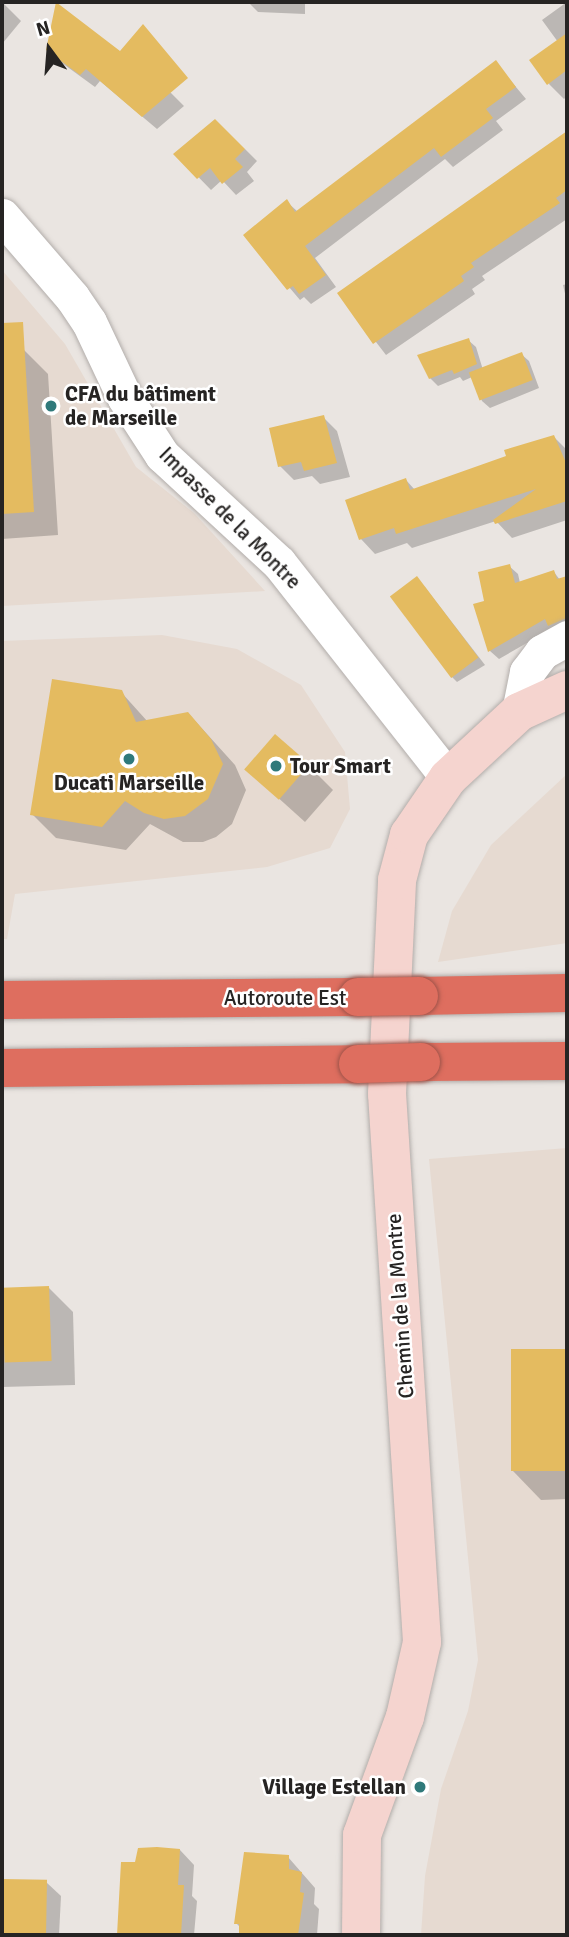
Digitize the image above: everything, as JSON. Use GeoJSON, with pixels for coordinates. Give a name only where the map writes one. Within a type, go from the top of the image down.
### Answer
{"type":"FeatureCollection","features":[{"type":"Feature","properties":{"kind":"highway","name":"Autoroute Est"},"geometry":{"type":"LineString","coordinates":[[2,1000],[567,993]]}},
{"type":"Feature","properties":{"kind":"highway"},"geometry":{"type":"LineString","coordinates":[[2,1068],[567,1061]]}},
{"type":"Feature","properties":{"kind":"street","name":"Impasse de la Montre"},"geometry":{"type":"LineString","coordinates":[[2,216],[89,322],[125,398],[162,455],[279,563],[448,778]]}},
{"type":"Feature","properties":{"kind":"street"},"geometry":{"type":"LineString","coordinates":[[519,712],[527,672],[542,652],[567,638]]}},
{"type":"Feature","properties":{"kind":"street","name":"Chemin de la Montre"},"geometry":{"type":"LineString","coordinates":[[361,1935],[362,1835],[405,1717],[422,1642],[387,1094],[391,961],[397,880],[409,835],[448,778],[519,712],[567,690]]}},
{"type":"Feature","properties":{"kind":"shaded area","name":"CFA du bâtiment de Marseille"},"geometry":{"type":"Polygon","coordinates":[[[2,270],[65,344],[136,467],[194,513],[265,591],[2,606],[2,270]]]}},
{"type":"Feature","properties":{"kind":"shaded area"},"geometry":{"type":"Polygon","coordinates":[[[162,635],[237,649],[301,685],[345,752],[350,809],[330,848],[267,867],[15,894],[7,939],[2,939],[2,641],[162,635]]]}},
{"type":"Feature","properties":{"kind":"shaded area"},"geometry":{"type":"Polygon","coordinates":[[[567,774],[567,943],[438,962],[452,911],[491,845],[567,774]]]}},
{"type":"Feature","properties":{"kind":"shaded area"},"geometry":{"type":"Polygon","coordinates":[[[567,1148],[567,1935],[421,1935],[425,1876],[441,1789],[468,1711],[478,1660],[429,1159],[567,1148]]]}},
{"type":"Feature","properties":{"kind":"building"},"geometry":{"type":"Polygon","coordinates":[[[56,2],[120,51],[143,24],[188,78],[142,117],[86,69],[80,75],[46,50],[56,2]]]}},
{"type":"Feature","properties":{"kind":"building"},"geometry":{"type":"Polygon","coordinates":[[[567,33],[567,70],[547,85],[529,60],[567,33]]]}},
{"type":"Feature","properties":{"kind":"building"},"geometry":{"type":"Polygon","coordinates":[[[496,60],[516,87],[486,109],[493,118],[441,157],[434,148],[305,246],[326,275],[299,294],[293,286],[287,290],[243,235],[287,199],[295,212],[496,60]]]}},
{"type":"Feature","properties":{"kind":"building"},"geometry":{"type":"Polygon","coordinates":[[[215,119],[245,149],[235,159],[243,167],[222,184],[210,168],[197,179],[173,154],[215,119]]]}},
{"type":"Feature","properties":{"kind":"building"},"geometry":{"type":"Polygon","coordinates":[[[567,131],[567,190],[556,198],[560,203],[471,263],[474,267],[461,276],[464,281],[373,344],[337,293],[567,131]]]}},
{"type":"Feature","properties":{"kind":"building"},"geometry":{"type":"Polygon","coordinates":[[[23,322],[34,512],[2,514],[2,323],[23,322]]]}},
{"type":"Feature","properties":{"kind":"building"},"geometry":{"type":"Polygon","coordinates":[[[469,338],[477,364],[454,374],[452,370],[429,379],[417,355],[469,338]]]}},
{"type":"Feature","properties":{"kind":"building"},"geometry":{"type":"Polygon","coordinates":[[[522,352],[533,380],[480,400],[469,372],[522,352]]]}},
{"type":"Feature","properties":{"kind":"building"},"geometry":{"type":"Polygon","coordinates":[[[324,415],[337,463],[304,471],[301,462],[278,467],[269,428],[324,415]]]}},
{"type":"Feature","properties":{"kind":"building"},"geometry":{"type":"Polygon","coordinates":[[[554,435],[567,465],[567,501],[495,524],[493,520],[536,489],[396,534],[394,528],[359,540],[345,500],[406,478],[410,490],[506,456],[504,450],[554,435]]]}},
{"type":"Feature","properties":{"kind":"building"},"geometry":{"type":"Polygon","coordinates":[[[510,564],[515,583],[554,570],[557,579],[567,576],[567,618],[548,626],[545,619],[488,652],[473,604],[484,601],[478,572],[510,564]]]}},
{"type":"Feature","properties":{"kind":"building"},"geometry":{"type":"Polygon","coordinates":[[[417,576],[478,657],[451,678],[390,596],[417,576]]]}},
{"type":"Feature","properties":{"kind":"building","name":"Ducati Marseille"},"geometry":{"type":"Polygon","coordinates":[[[52,679],[122,690],[136,722],[188,712],[211,739],[223,764],[208,799],[185,816],[164,819],[144,813],[125,801],[102,827],[30,815],[52,679]]]}},
{"type":"Feature","properties":{"kind":"building","name":"Tour Smart"},"geometry":{"type":"Polygon","coordinates":[[[275,734],[310,764],[279,800],[244,769],[275,734]]]}},
{"type":"Feature","properties":{"kind":"building"},"geometry":{"type":"Polygon","coordinates":[[[49,1286],[52,1361],[5,1363],[2,1288],[49,1286]]]}},
{"type":"Feature","properties":{"kind":"building"},"geometry":{"type":"Polygon","coordinates":[[[511,1349],[567,1349],[567,1471],[511,1471],[511,1349]]]}},
{"type":"Feature","properties":{"kind":"building"},"geometry":{"type":"Polygon","coordinates":[[[138,1848],[180,1849],[178,1885],[184,1885],[181,1935],[117,1935],[121,1862],[135,1862],[138,1848]]]}},
{"type":"Feature","properties":{"kind":"building"},"geometry":{"type":"Polygon","coordinates":[[[244,1852],[289,1855],[289,1869],[302,1872],[300,1892],[304,1893],[298,1935],[239,1935],[239,1924],[234,1924],[244,1852]]]}},
{"type":"Feature","properties":{"kind":"building"},"geometry":{"type":"Polygon","coordinates":[[[2,1879],[47,1880],[46,1935],[2,1935],[2,1879]]]}},
{"type":"Feature","properties":{"kind":"place","name":"CFA du bâtiment de Marseille"},"geometry":{"type":"Point","coordinates":[51,406]}},
{"type":"Feature","properties":{"kind":"place","name":"Ducati Marseille"},"geometry":{"type":"Point","coordinates":[129,759]}},
{"type":"Feature","properties":{"kind":"place","name":"Tour Smart"},"geometry":{"type":"Point","coordinates":[276,766]}},
{"type":"Feature","properties":{"kind":"place","name":"Village Estellan"},"geometry":{"type":"Point","coordinates":[420,1787]}}]}
